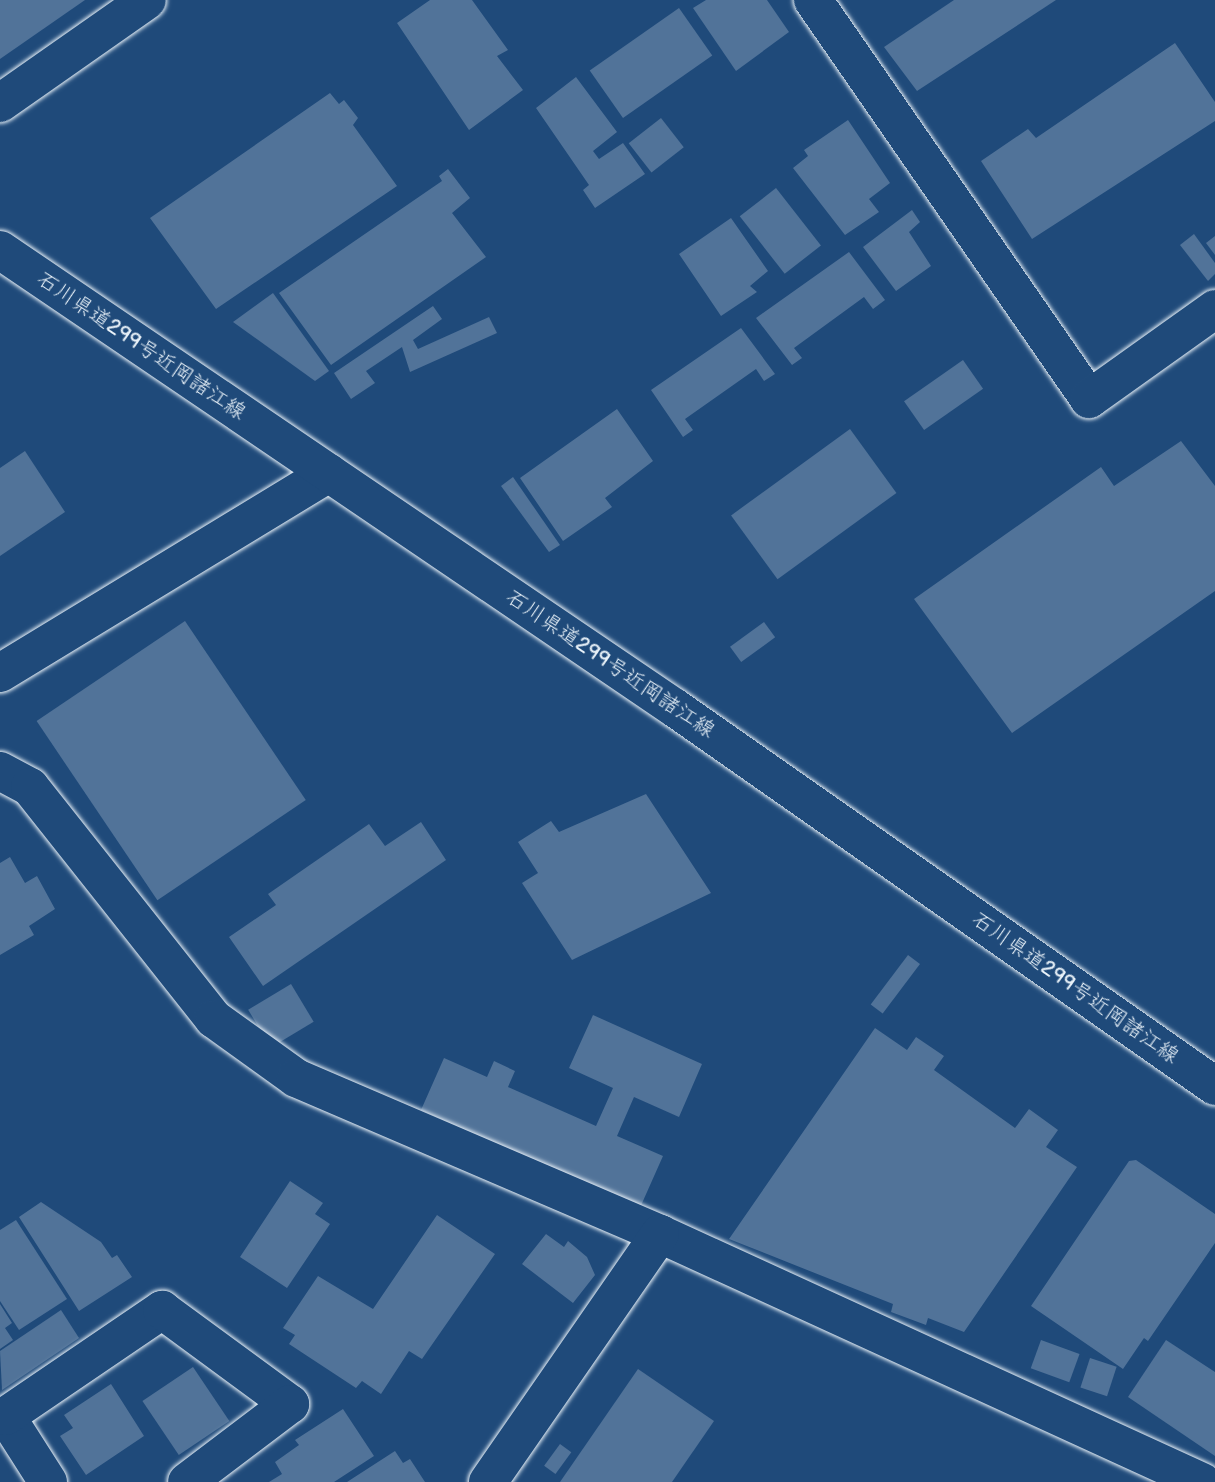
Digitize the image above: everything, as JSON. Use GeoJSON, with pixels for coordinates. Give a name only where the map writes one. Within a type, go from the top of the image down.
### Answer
{"type":"FeatureCollection","features":[{"type":"Feature","properties":{"kind":"street"},"geometry":{"type":"LineString","coordinates":[[0,103],[147,0]]}},
{"type":"Feature","properties":{"kind":"street"},"geometry":{"type":"LineString","coordinates":[[813,0],[1089,399],[1215,309]]}},
{"type":"Feature","properties":{"kind":"street","name":"石川県道299号近岡諸江線"},"geometry":{"type":"LineString","coordinates":[[0,250],[675,708],[1215,1086]]}},
{"type":"Feature","properties":{"kind":"street"},"geometry":{"type":"LineString","coordinates":[[0,673],[329,473]]}},
{"type":"Feature","properties":{"kind":"street"},"geometry":{"type":"LineString","coordinates":[[0,771],[30,786],[214,1019],[296,1077],[660,1234],[1202,1482]]}},
{"type":"Feature","properties":{"kind":"street"},"geometry":{"type":"LineString","coordinates":[[488,1482],[660,1234]]}},
{"type":"Feature","properties":{"kind":"street"},"geometry":{"type":"LineString","coordinates":[[48,1482],[6,1416],[162,1310],[290,1404],[196,1480]]}},
{"type":"Feature","properties":{"kind":"building"},"geometry":{"type":"Polygon","coordinates":[[[0,0],[85,0],[0,59],[0,0]]]}},
{"type":"Feature","properties":{"kind":"building"},"geometry":{"type":"Polygon","coordinates":[[[430,0],[472,0],[508,50],[497,56],[523,90],[469,130],[397,23],[430,0]]]}},
{"type":"Feature","properties":{"kind":"building"},"geometry":{"type":"Polygon","coordinates":[[[706,0],[767,0],[789,32],[736,71],[693,8],[706,0]]]}},
{"type":"Feature","properties":{"kind":"building"},"geometry":{"type":"Polygon","coordinates":[[[954,0],[1056,0],[917,91],[884,47],[954,0]]]}},
{"type":"Feature","properties":{"kind":"building"},"geometry":{"type":"Polygon","coordinates":[[[679,8],[712,56],[623,118],[590,71],[679,8]]]}},
{"type":"Feature","properties":{"kind":"building"},"geometry":{"type":"Polygon","coordinates":[[[1175,43],[1215,102],[1215,121],[1032,239],[981,161],[1028,129],[1036,138],[1175,43]]]}},
{"type":"Feature","properties":{"kind":"building"},"geometry":{"type":"Polygon","coordinates":[[[576,77],[617,132],[593,151],[599,159],[623,143],[645,174],[595,208],[583,190],[589,185],[536,108],[576,77]]]}},
{"type":"Feature","properties":{"kind":"building"},"geometry":{"type":"Polygon","coordinates":[[[330,93],[339,104],[344,100],[358,118],[353,125],[397,186],[216,309],[150,218],[330,93]]]}},
{"type":"Feature","properties":{"kind":"building"},"geometry":{"type":"Polygon","coordinates":[[[661,118],[684,147],[651,172],[629,143],[661,118]]]}},
{"type":"Feature","properties":{"kind":"building"},"geometry":{"type":"Polygon","coordinates":[[[848,120],[890,183],[869,199],[879,212],[845,235],[793,168],[808,156],[804,150],[848,120]]]}},
{"type":"Feature","properties":{"kind":"building"},"geometry":{"type":"Polygon","coordinates":[[[448,169],[470,198],[452,213],[486,257],[331,365],[279,293],[442,181],[439,176],[448,169]]]}},
{"type":"Feature","properties":{"kind":"building"},"geometry":{"type":"Polygon","coordinates":[[[776,188],[821,246],[785,274],[740,216],[776,188]]]}},
{"type":"Feature","properties":{"kind":"building"},"geometry":{"type":"Polygon","coordinates":[[[912,210],[920,222],[909,232],[931,266],[896,291],[863,247],[912,210]]]}},
{"type":"Feature","properties":{"kind":"building"},"geometry":{"type":"Polygon","coordinates":[[[731,218],[768,271],[750,286],[757,292],[721,316],[679,254],[731,218]]]}},
{"type":"Feature","properties":{"kind":"building"},"geometry":{"type":"Polygon","coordinates":[[[1194,234],[1215,263],[1215,274],[1208,281],[1180,245],[1194,234]]]}},
{"type":"Feature","properties":{"kind":"building"},"geometry":{"type":"Polygon","coordinates":[[[1215,236],[1215,255],[1206,243],[1215,236]]]}},
{"type":"Feature","properties":{"kind":"building"},"geometry":{"type":"Polygon","coordinates":[[[849,252],[885,300],[873,309],[864,297],[794,348],[802,358],[792,365],[756,318],[849,252]]]}},
{"type":"Feature","properties":{"kind":"building"},"geometry":{"type":"Polygon","coordinates":[[[273,293],[329,371],[315,381],[233,322],[273,293]]]}},
{"type":"Feature","properties":{"kind":"building"},"geometry":{"type":"Polygon","coordinates":[[[433,306],[442,319],[413,340],[418,349],[489,317],[497,333],[410,372],[402,347],[366,371],[375,383],[351,399],[334,373],[433,306]]]}},
{"type":"Feature","properties":{"kind":"building"},"geometry":{"type":"Polygon","coordinates":[[[741,328],[775,374],[764,381],[756,369],[685,419],[693,430],[683,437],[651,390],[741,328]]]}},
{"type":"Feature","properties":{"kind":"building"},"geometry":{"type":"Polygon","coordinates":[[[963,360],[983,389],[924,430],[904,401],[963,360]]]}},
{"type":"Feature","properties":{"kind":"building"},"geometry":{"type":"Polygon","coordinates":[[[617,409],[653,461],[605,498],[612,507],[563,541],[520,478],[617,409]]]}},
{"type":"Feature","properties":{"kind":"building"},"geometry":{"type":"Polygon","coordinates":[[[850,429],[896,493],[778,579],[731,515],[850,429]]]}},
{"type":"Feature","properties":{"kind":"building"},"geometry":{"type":"Polygon","coordinates":[[[1181,441],[1215,486],[1215,591],[1012,733],[914,599],[1101,467],[1114,486],[1181,441]]]}},
{"type":"Feature","properties":{"kind":"building"},"geometry":{"type":"Polygon","coordinates":[[[25,451],[65,512],[0,556],[0,468],[25,451]]]}},
{"type":"Feature","properties":{"kind":"building"},"geometry":{"type":"Polygon","coordinates":[[[513,477],[560,545],[549,552],[501,486],[513,477]]]}},
{"type":"Feature","properties":{"kind":"building"},"geometry":{"type":"Polygon","coordinates":[[[185,621],[306,800],[157,900],[37,721],[185,621]]]}},
{"type":"Feature","properties":{"kind":"building"},"geometry":{"type":"Polygon","coordinates":[[[764,622],[775,637],[741,662],[730,647],[764,622]]]}},
{"type":"Feature","properties":{"kind":"building"},"geometry":{"type":"Polygon","coordinates":[[[646,794],[711,893],[572,960],[522,883],[538,873],[518,842],[551,821],[559,832],[646,794]]]}},
{"type":"Feature","properties":{"kind":"building"},"geometry":{"type":"Polygon","coordinates":[[[421,822],[446,860],[263,986],[229,937],[276,905],[268,894],[369,824],[385,846],[421,822]]]}},
{"type":"Feature","properties":{"kind":"building"},"geometry":{"type":"Polygon","coordinates":[[[10,857],[25,883],[37,876],[55,909],[29,926],[34,935],[0,955],[0,863],[10,857]]]}},
{"type":"Feature","properties":{"kind":"building"},"geometry":{"type":"Polygon","coordinates":[[[908,955],[920,964],[883,1014],[871,1005],[908,955]]]}},
{"type":"Feature","properties":{"kind":"building"},"geometry":{"type":"Polygon","coordinates":[[[291,984],[314,1022],[271,1047],[248,1010],[291,984]]]}},
{"type":"Feature","properties":{"kind":"building"},"geometry":{"type":"Polygon","coordinates":[[[593,1015],[702,1064],[679,1117],[634,1097],[617,1136],[663,1156],[639,1210],[421,1110],[444,1058],[487,1077],[494,1061],[515,1071],[508,1087],[596,1126],[613,1088],[569,1068],[593,1015]]]}},
{"type":"Feature","properties":{"kind":"building"},"geometry":{"type":"Polygon","coordinates":[[[875,1028],[907,1050],[916,1037],[944,1056],[934,1070],[1015,1128],[1029,1109],[1058,1130],[1046,1147],[1077,1167],[964,1332],[928,1318],[926,1325],[891,1312],[893,1304],[729,1239],[875,1028]]]}},
{"type":"Feature","properties":{"kind":"building"},"geometry":{"type":"Polygon","coordinates":[[[1136,1160],[1215,1214],[1215,1243],[1148,1341],[1144,1338],[1123,1369],[1031,1306],[1129,1161],[1136,1160]]]}},
{"type":"Feature","properties":{"kind":"building"},"geometry":{"type":"Polygon","coordinates":[[[290,1181],[323,1203],[315,1214],[330,1224],[287,1288],[240,1257],[290,1181]]]}},
{"type":"Feature","properties":{"kind":"building"},"geometry":{"type":"Polygon","coordinates":[[[41,1202],[101,1242],[112,1258],[117,1255],[132,1277],[79,1311],[19,1217],[41,1202]]]}},
{"type":"Feature","properties":{"kind":"building"},"geometry":{"type":"Polygon","coordinates":[[[437,1215],[495,1254],[422,1359],[409,1351],[381,1394],[362,1381],[356,1388],[289,1344],[295,1335],[283,1328],[318,1276],[373,1309],[437,1215]]]}},
{"type":"Feature","properties":{"kind":"building"},"geometry":{"type":"Polygon","coordinates":[[[16,1220],[67,1299],[19,1330],[0,1301],[0,1230],[16,1220]]]}},
{"type":"Feature","properties":{"kind":"building"},"geometry":{"type":"Polygon","coordinates":[[[546,1234],[564,1247],[568,1241],[587,1257],[595,1275],[573,1303],[522,1264],[546,1234]]]}},
{"type":"Feature","properties":{"kind":"building"},"geometry":{"type":"Polygon","coordinates":[[[0,1304],[12,1323],[5,1328],[13,1340],[0,1349],[0,1304]]]}},
{"type":"Feature","properties":{"kind":"building"},"geometry":{"type":"Polygon","coordinates":[[[61,1310],[79,1338],[2,1390],[0,1351],[61,1310]]]}},
{"type":"Feature","properties":{"kind":"building"},"geometry":{"type":"Polygon","coordinates":[[[1041,1340],[1080,1354],[1069,1382],[1031,1368],[1041,1340]]]}},
{"type":"Feature","properties":{"kind":"building"},"geometry":{"type":"Polygon","coordinates":[[[1166,1340],[1215,1372],[1215,1456],[1128,1397],[1166,1340]]]}},
{"type":"Feature","properties":{"kind":"building"},"geometry":{"type":"Polygon","coordinates":[[[1090,1358],[1117,1367],[1107,1396],[1080,1387],[1090,1358]]]}},
{"type":"Feature","properties":{"kind":"building"},"geometry":{"type":"Polygon","coordinates":[[[193,1367],[229,1421],[179,1455],[142,1401],[193,1367]]]}},
{"type":"Feature","properties":{"kind":"building"},"geometry":{"type":"Polygon","coordinates":[[[638,1369],[714,1421],[672,1482],[560,1482],[638,1369]]]}},
{"type":"Feature","properties":{"kind":"building"},"geometry":{"type":"Polygon","coordinates":[[[111,1384],[144,1436],[86,1475],[60,1436],[73,1428],[64,1415],[111,1384]]]}},
{"type":"Feature","properties":{"kind":"building"},"geometry":{"type":"Polygon","coordinates":[[[343,1409],[374,1456],[334,1482],[269,1482],[282,1474],[275,1462],[299,1445],[295,1440],[343,1409]]]}},
{"type":"Feature","properties":{"kind":"building"},"geometry":{"type":"Polygon","coordinates":[[[560,1444],[571,1452],[555,1474],[544,1466],[560,1444]]]}},
{"type":"Feature","properties":{"kind":"building"},"geometry":{"type":"Polygon","coordinates":[[[395,1451],[403,1463],[410,1459],[425,1482],[347,1482],[395,1451]]]}}]}
